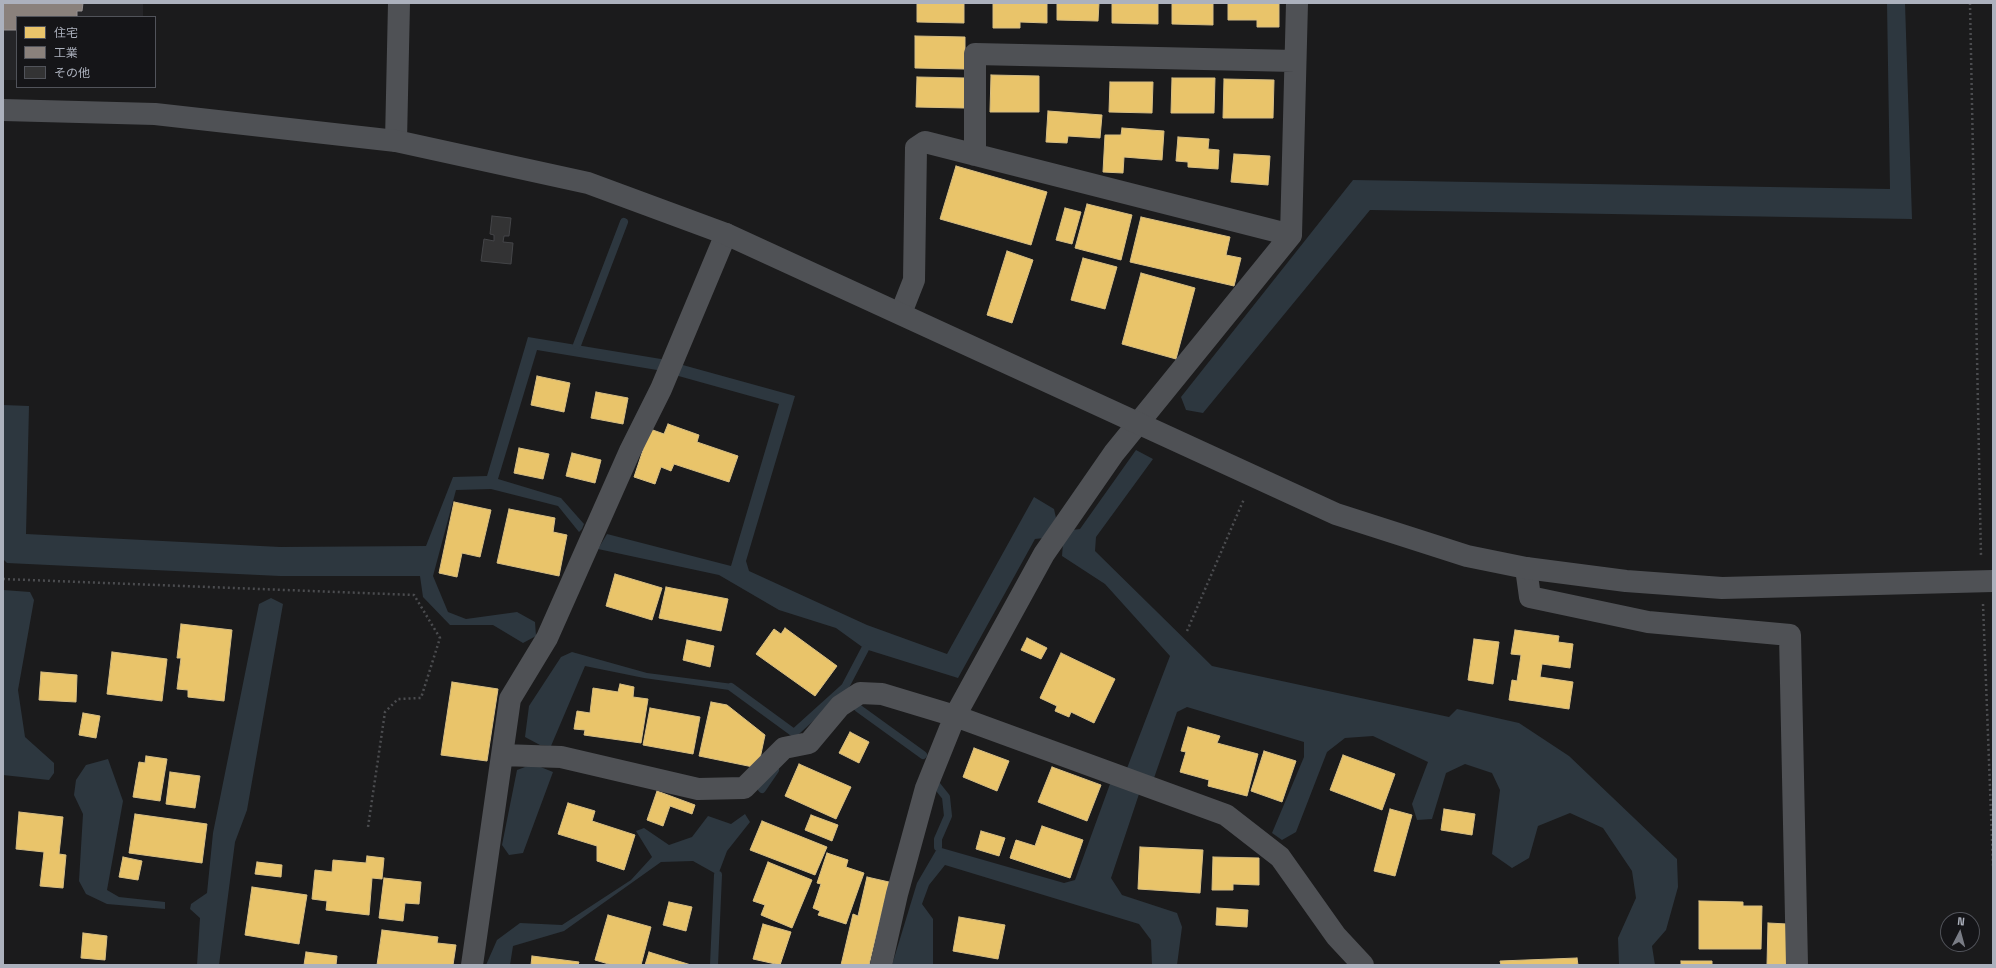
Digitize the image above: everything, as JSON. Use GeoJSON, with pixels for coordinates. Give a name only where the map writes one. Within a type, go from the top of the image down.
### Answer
{"type":"FeatureCollection","features":[{"type":"Feature","properties":{"kind":"street"},"geometry":{"type":"LineString","coordinates":[[396,141],[399,3]]}},
{"type":"Feature","properties":{"kind":"street"},"geometry":{"type":"LineString","coordinates":[[881,965],[897,894],[926,788],[955,716],[1044,554],[1114,453],[1291,234],[1297,3]]}},
{"type":"Feature","properties":{"kind":"street"},"geometry":{"type":"LineString","coordinates":[[975,155],[975,54],[1295,61]]}},
{"type":"Feature","properties":{"kind":"street"},"geometry":{"type":"LineString","coordinates":[[3,110],[155,114],[396,141],[588,183],[726,234],[901,313],[1336,514],[1467,556],[1526,568],[1626,581],[1722,588],[1987,581]]}},
{"type":"Feature","properties":{"kind":"street"},"geometry":{"type":"LineString","coordinates":[[901,313],[914,280],[916,148],[925,142],[1291,234]]}},
{"type":"Feature","properties":{"kind":"street"},"geometry":{"type":"LineString","coordinates":[[472,965],[510,699],[547,638],[630,451],[670,368],[726,234]]}},
{"type":"Feature","properties":{"kind":"street"},"geometry":{"type":"LineString","coordinates":[[1526,568],[1530,597],[1648,622],[1790,634],[1797,965]]}},
{"type":"Feature","properties":{"kind":"street"},"geometry":{"type":"LineString","coordinates":[[502,755],[561,756],[698,789],[744,788],[784,748],[809,743],[840,706],[860,693],[882,694],[955,716],[1226,815],[1280,857],[1336,936],[1363,965]]}},
{"type":"Feature","properties":{"kind":"path"},"geometry":{"type":"LineString","coordinates":[[1970,3],[1987,581],[1993,866]]}},
{"type":"Feature","properties":{"kind":"path"},"geometry":{"type":"LineString","coordinates":[[1187,631],[1254,476]]}},
{"type":"Feature","properties":{"kind":"path"},"geometry":{"type":"LineString","coordinates":[[3,579],[414,595],[440,638],[421,698],[398,699],[385,712],[368,827]]}},
{"type":"Feature","properties":{"kind":"shaded area"},"geometry":{"type":"Polygon","coordinates":[[[3,3],[143,3],[143,16],[16,16],[16,80],[3,80],[3,3]]]}},
{"type":"Feature","properties":{"kind":"shaded area"},"geometry":{"type":"Polygon","coordinates":[[[1887,3],[1905,3],[1912,219],[1370,210],[1203,413],[1186,410],[1181,397],[1353,180],[1890,189],[1887,3]]]}},
{"type":"Feature","properties":{"kind":"shaded area"},"geometry":{"type":"Polygon","coordinates":[[[528,337],[661,359],[795,396],[746,561],[749,571],[867,625],[947,654],[1034,497],[1054,509],[1056,518],[1044,538],[1035,539],[958,678],[865,649],[836,628],[779,610],[719,575],[598,549],[607,534],[731,566],[779,404],[657,370],[537,350],[498,479],[561,498],[584,524],[582,529],[579,532],[558,506],[491,489],[456,490],[433,576],[448,612],[466,619],[517,612],[535,622],[536,636],[523,643],[493,625],[450,625],[423,597],[420,576],[280,576],[7,563],[3,559],[3,405],[29,406],[26,534],[280,547],[426,546],[453,477],[487,476],[528,337]]]}},
{"type":"Feature","properties":{"kind":"shaded area"},"geometry":{"type":"Polygon","coordinates":[[[1136,450],[1153,459],[1096,537],[1095,551],[1212,666],[1449,717],[1457,709],[1519,723],[1569,756],[1677,859],[1678,887],[1666,930],[1652,946],[1655,965],[1619,965],[1618,938],[1636,898],[1632,871],[1603,828],[1570,813],[1538,826],[1529,858],[1512,868],[1492,854],[1500,790],[1492,773],[1465,764],[1446,773],[1432,819],[1417,820],[1412,804],[1428,762],[1373,736],[1345,738],[1327,752],[1296,832],[1282,840],[1272,833],[1304,757],[1304,742],[1187,707],[1177,712],[1154,778],[1140,791],[1111,878],[1122,895],[1177,913],[1182,927],[1177,965],[1152,965],[1151,940],[1139,924],[945,865],[929,885],[922,904],[933,919],[933,965],[892,965],[917,883],[938,847],[1064,883],[1075,880],[1110,784],[1121,784],[1170,656],[1105,584],[1062,556],[1063,543],[1072,530],[1080,529],[1136,450]]]}},
{"type":"Feature","properties":{"kind":"shaded area"},"geometry":{"type":"Polygon","coordinates":[[[3,590],[30,592],[34,600],[18,690],[25,737],[54,763],[54,773],[49,780],[3,775],[3,590]]]}},
{"type":"Feature","properties":{"kind":"shaded area"},"geometry":{"type":"Polygon","coordinates":[[[271,598],[283,604],[247,810],[235,842],[219,965],[197,965],[200,918],[190,909],[191,904],[207,893],[213,833],[259,604],[271,598]]]}},
{"type":"Feature","properties":{"kind":"shaded area"},"geometry":{"type":"Polygon","coordinates":[[[572,652],[647,673],[733,684],[729,690],[644,678],[585,666],[551,746],[540,745],[525,737],[529,706],[561,657],[572,652]]]}},
{"type":"Feature","properties":{"kind":"shaded area"},"geometry":{"type":"Polygon","coordinates":[[[108,759],[123,801],[107,890],[119,897],[165,902],[165,909],[107,904],[86,894],[79,881],[83,814],[74,795],[76,780],[86,765],[108,759]]]}},
{"type":"Feature","properties":{"kind":"shaded area"},"geometry":{"type":"Polygon","coordinates":[[[533,764],[553,772],[523,853],[509,855],[502,845],[517,770],[533,764]]]}},
{"type":"Feature","properties":{"kind":"shaded area"},"geometry":{"type":"Polygon","coordinates":[[[745,814],[750,822],[727,851],[718,875],[693,861],[661,862],[564,931],[513,946],[510,965],[486,965],[497,940],[520,923],[562,925],[631,880],[652,857],[636,831],[644,828],[669,845],[692,837],[708,816],[731,824],[745,814]]]}},
{"type":"Feature","properties":{"kind":"building: 住宅"},"geometry":{"type":"Polygon","coordinates":[[[917,3],[964,3],[964,23],[917,22],[917,3]]]}},
{"type":"Feature","properties":{"kind":"building: 住宅"},"geometry":{"type":"Polygon","coordinates":[[[993,3],[1047,3],[1047,23],[1020,22],[1020,28],[993,28],[993,3]]]}},
{"type":"Feature","properties":{"kind":"building: 住宅"},"geometry":{"type":"Polygon","coordinates":[[[1057,3],[1099,3],[1098,21],[1057,20],[1057,3]]]}},
{"type":"Feature","properties":{"kind":"building: 住宅"},"geometry":{"type":"Polygon","coordinates":[[[1112,3],[1158,3],[1158,24],[1112,23],[1112,3]]]}},
{"type":"Feature","properties":{"kind":"building: 住宅"},"geometry":{"type":"Polygon","coordinates":[[[1172,3],[1213,3],[1213,25],[1172,24],[1172,3]]]}},
{"type":"Feature","properties":{"kind":"building: 住宅"},"geometry":{"type":"Polygon","coordinates":[[[1228,3],[1279,3],[1279,27],[1257,27],[1257,20],[1228,20],[1228,3]]]}},
{"type":"Feature","properties":{"kind":"building: 住宅"},"geometry":{"type":"Polygon","coordinates":[[[915,36],[965,37],[965,69],[915,68],[915,36]]]}},
{"type":"Feature","properties":{"kind":"building: 住宅"},"geometry":{"type":"Polygon","coordinates":[[[991,75],[1039,76],[1039,112],[990,112],[991,75]]]}},
{"type":"Feature","properties":{"kind":"building: 住宅"},"geometry":{"type":"Polygon","coordinates":[[[917,77],[965,78],[964,108],[916,107],[917,77]]]}},
{"type":"Feature","properties":{"kind":"building: 住宅"},"geometry":{"type":"Polygon","coordinates":[[[1172,78],[1215,78],[1214,113],[1171,113],[1172,78]]]}},
{"type":"Feature","properties":{"kind":"building: 住宅"},"geometry":{"type":"Polygon","coordinates":[[[1224,79],[1274,80],[1273,118],[1223,118],[1224,79]]]}},
{"type":"Feature","properties":{"kind":"building: 住宅"},"geometry":{"type":"Polygon","coordinates":[[[1110,82],[1153,82],[1152,113],[1109,112],[1110,82]]]}},
{"type":"Feature","properties":{"kind":"building: 住宅"},"geometry":{"type":"Polygon","coordinates":[[[1048,111],[1102,115],[1100,138],[1068,136],[1067,143],[1046,142],[1048,111]]]}},
{"type":"Feature","properties":{"kind":"building: 住宅"},"geometry":{"type":"Polygon","coordinates":[[[1122,128],[1164,131],[1162,160],[1124,157],[1123,173],[1103,172],[1105,135],[1121,135],[1122,128]]]}},
{"type":"Feature","properties":{"kind":"building: 住宅"},"geometry":{"type":"Polygon","coordinates":[[[1178,137],[1209,139],[1208,149],[1219,150],[1218,169],[1188,167],[1188,162],[1176,161],[1178,137]]]}},
{"type":"Feature","properties":{"kind":"building: 住宅"},"geometry":{"type":"Polygon","coordinates":[[[1234,154],[1270,156],[1268,185],[1231,182],[1234,154]]]}},
{"type":"Feature","properties":{"kind":"building: 住宅"},"geometry":{"type":"Polygon","coordinates":[[[956,166],[1047,192],[1031,245],[940,219],[956,166]]]}},
{"type":"Feature","properties":{"kind":"building: 住宅"},"geometry":{"type":"Polygon","coordinates":[[[1087,204],[1132,215],[1121,260],[1075,248],[1087,204]]]}},
{"type":"Feature","properties":{"kind":"building: 住宅"},"geometry":{"type":"Polygon","coordinates":[[[1065,208],[1081,212],[1072,244],[1056,240],[1065,208]]]}},
{"type":"Feature","properties":{"kind":"building: 住宅"},"geometry":{"type":"Polygon","coordinates":[[[1141,217],[1230,237],[1226,255],[1241,258],[1234,286],[1130,262],[1141,217]]]}},
{"type":"Feature","properties":{"kind":"building: 住宅"},"geometry":{"type":"Polygon","coordinates":[[[1007,251],[1033,260],[1012,323],[987,315],[1007,251]]]}},
{"type":"Feature","properties":{"kind":"building: 住宅"},"geometry":{"type":"Polygon","coordinates":[[[1083,258],[1117,267],[1105,309],[1071,300],[1083,258]]]}},
{"type":"Feature","properties":{"kind":"building: 住宅"},"geometry":{"type":"Polygon","coordinates":[[[1141,273],[1195,288],[1176,359],[1122,344],[1141,273]]]}},
{"type":"Feature","properties":{"kind":"building: 住宅"},"geometry":{"type":"Polygon","coordinates":[[[537,376],[570,383],[564,412],[531,405],[537,376]]]}},
{"type":"Feature","properties":{"kind":"building: 住宅"},"geometry":{"type":"Polygon","coordinates":[[[596,392],[628,398],[623,424],[591,418],[596,392]]]}},
{"type":"Feature","properties":{"kind":"building: 住宅"},"geometry":{"type":"Polygon","coordinates":[[[668,424],[699,435],[697,442],[738,456],[729,482],[674,464],[671,471],[661,467],[655,484],[634,477],[650,429],[664,434],[668,424]]]}},
{"type":"Feature","properties":{"kind":"building: 住宅"},"geometry":{"type":"Polygon","coordinates":[[[519,448],[549,454],[543,479],[514,473],[519,448]]]}},
{"type":"Feature","properties":{"kind":"building: 住宅"},"geometry":{"type":"Polygon","coordinates":[[[572,453],[601,460],[595,483],[566,476],[572,453]]]}},
{"type":"Feature","properties":{"kind":"building: 住宅"},"geometry":{"type":"Polygon","coordinates":[[[454,502],[491,510],[480,557],[462,553],[457,577],[439,573],[454,502]]]}},
{"type":"Feature","properties":{"kind":"building: 住宅"},"geometry":{"type":"Polygon","coordinates":[[[509,509],[555,518],[553,532],[567,535],[559,576],[497,563],[509,509]]]}},
{"type":"Feature","properties":{"kind":"building: 住宅"},"geometry":{"type":"Polygon","coordinates":[[[615,574],[662,588],[652,620],[606,606],[615,574]]]}},
{"type":"Feature","properties":{"kind":"building: 住宅"},"geometry":{"type":"Polygon","coordinates":[[[666,587],[728,599],[721,631],[659,618],[666,587]]]}},
{"type":"Feature","properties":{"kind":"building: 住宅"},"geometry":{"type":"Polygon","coordinates":[[[181,624],[232,630],[224,701],[188,697],[188,690],[177,689],[181,658],[177,658],[181,624]]]}},
{"type":"Feature","properties":{"kind":"building: 住宅"},"geometry":{"type":"Polygon","coordinates":[[[785,628],[837,666],[815,696],[756,654],[774,629],[781,634],[785,628]]]}},
{"type":"Feature","properties":{"kind":"building: 住宅"},"geometry":{"type":"Polygon","coordinates":[[[1515,630],[1559,636],[1558,642],[1573,644],[1570,668],[1542,664],[1540,677],[1573,682],[1569,709],[1509,700],[1512,680],[1517,681],[1521,655],[1511,654],[1515,630]]]}},
{"type":"Feature","properties":{"kind":"building: 住宅"},"geometry":{"type":"Polygon","coordinates":[[[1027,638],[1047,648],[1041,659],[1021,650],[1027,638]]]}},
{"type":"Feature","properties":{"kind":"building: 住宅"},"geometry":{"type":"Polygon","coordinates":[[[1474,639],[1499,642],[1493,684],[1468,680],[1474,639]]]}},
{"type":"Feature","properties":{"kind":"building: 住宅"},"geometry":{"type":"Polygon","coordinates":[[[687,640],[714,646],[710,667],[683,660],[687,640]]]}},
{"type":"Feature","properties":{"kind":"building: 住宅"},"geometry":{"type":"Polygon","coordinates":[[[112,652],[167,659],[162,701],[107,694],[112,652]]]}},
{"type":"Feature","properties":{"kind":"building: 住宅"},"geometry":{"type":"Polygon","coordinates":[[[1061,653],[1115,679],[1094,723],[1071,712],[1069,717],[1055,711],[1057,706],[1040,698],[1061,653]]]}},
{"type":"Feature","properties":{"kind":"building: 住宅"},"geometry":{"type":"Polygon","coordinates":[[[41,672],[77,675],[76,702],[39,700],[41,672]]]}},
{"type":"Feature","properties":{"kind":"building: 住宅"},"geometry":{"type":"Polygon","coordinates":[[[452,682],[498,689],[487,761],[441,755],[452,682]]]}},
{"type":"Feature","properties":{"kind":"building: 住宅"},"geometry":{"type":"Polygon","coordinates":[[[620,684],[634,687],[633,697],[648,699],[641,743],[584,735],[585,730],[574,729],[577,711],[590,713],[593,688],[618,692],[620,684]]]}},
{"type":"Feature","properties":{"kind":"building: 住宅"},"geometry":{"type":"Polygon","coordinates":[[[711,702],[727,705],[765,735],[758,768],[699,756],[711,702]]]}},
{"type":"Feature","properties":{"kind":"building: 住宅"},"geometry":{"type":"Polygon","coordinates":[[[650,708],[700,717],[693,754],[643,745],[650,708]]]}},
{"type":"Feature","properties":{"kind":"building: 住宅"},"geometry":{"type":"Polygon","coordinates":[[[83,713],[100,716],[96,738],[79,735],[83,713]]]}},
{"type":"Feature","properties":{"kind":"building: 住宅"},"geometry":{"type":"Polygon","coordinates":[[[1188,727],[1220,736],[1217,743],[1258,754],[1247,796],[1208,786],[1209,780],[1180,772],[1186,752],[1181,751],[1188,727]]]}},
{"type":"Feature","properties":{"kind":"building: 住宅"},"geometry":{"type":"Polygon","coordinates":[[[850,732],[869,742],[859,763],[839,753],[850,732]]]}},
{"type":"Feature","properties":{"kind":"building: 住宅"},"geometry":{"type":"Polygon","coordinates":[[[974,748],[1009,761],[997,791],[963,777],[974,748]]]}},
{"type":"Feature","properties":{"kind":"building: 住宅"},"geometry":{"type":"Polygon","coordinates":[[[1264,751],[1296,761],[1282,802],[1251,791],[1264,751]]]}},
{"type":"Feature","properties":{"kind":"building: 住宅"},"geometry":{"type":"Polygon","coordinates":[[[1343,755],[1395,774],[1382,810],[1330,790],[1343,755]]]}},
{"type":"Feature","properties":{"kind":"building: 住宅"},"geometry":{"type":"Polygon","coordinates":[[[146,756],[167,759],[160,801],[133,797],[139,762],[145,763],[146,756]]]}},
{"type":"Feature","properties":{"kind":"building: 住宅"},"geometry":{"type":"Polygon","coordinates":[[[799,764],[851,787],[836,819],[785,796],[799,764]]]}},
{"type":"Feature","properties":{"kind":"building: 住宅"},"geometry":{"type":"Polygon","coordinates":[[[1052,767],[1101,785],[1087,821],[1038,802],[1052,767]]]}},
{"type":"Feature","properties":{"kind":"building: 住宅"},"geometry":{"type":"Polygon","coordinates":[[[170,772],[200,776],[195,808],[166,804],[170,772]]]}},
{"type":"Feature","properties":{"kind":"building: 住宅"},"geometry":{"type":"Polygon","coordinates":[[[657,791],[695,805],[692,814],[670,806],[663,826],[647,820],[657,791]]]}},
{"type":"Feature","properties":{"kind":"building: 住宅"},"geometry":{"type":"Polygon","coordinates":[[[568,803],[595,811],[592,821],[635,835],[624,870],[597,861],[597,846],[558,834],[568,803]]]}},
{"type":"Feature","properties":{"kind":"building: 住宅"},"geometry":{"type":"Polygon","coordinates":[[[1390,809],[1412,815],[1395,876],[1374,871],[1390,809]]]}},
{"type":"Feature","properties":{"kind":"building: 住宅"},"geometry":{"type":"Polygon","coordinates":[[[1444,809],[1475,814],[1472,835],[1441,830],[1444,809]]]}},
{"type":"Feature","properties":{"kind":"building: 住宅"},"geometry":{"type":"Polygon","coordinates":[[[19,812],[63,817],[59,854],[66,855],[63,888],[40,886],[44,852],[16,849],[19,812]]]}},
{"type":"Feature","properties":{"kind":"building: 住宅"},"geometry":{"type":"Polygon","coordinates":[[[135,814],[207,824],[202,863],[129,853],[135,814]]]}},
{"type":"Feature","properties":{"kind":"building: 住宅"},"geometry":{"type":"Polygon","coordinates":[[[811,815],[838,825],[832,841],[805,830],[811,815]]]}},
{"type":"Feature","properties":{"kind":"building: 住宅"},"geometry":{"type":"Polygon","coordinates":[[[762,821],[827,847],[815,875],[750,850],[762,821]]]}},
{"type":"Feature","properties":{"kind":"building: 住宅"},"geometry":{"type":"Polygon","coordinates":[[[1042,826],[1083,840],[1070,878],[1010,858],[1016,840],[1035,846],[1042,826]]]}},
{"type":"Feature","properties":{"kind":"building: 住宅"},"geometry":{"type":"Polygon","coordinates":[[[981,831],[1005,838],[999,856],[976,849],[981,831]]]}},
{"type":"Feature","properties":{"kind":"building: 住宅"},"geometry":{"type":"Polygon","coordinates":[[[1140,847],[1203,850],[1200,893],[1138,889],[1140,847]]]}},
{"type":"Feature","properties":{"kind":"building: 住宅"},"geometry":{"type":"Polygon","coordinates":[[[827,853],[848,860],[846,867],[864,873],[846,924],[818,915],[820,911],[813,908],[821,884],[817,883],[827,853]]]}},
{"type":"Feature","properties":{"kind":"building: 住宅"},"geometry":{"type":"Polygon","coordinates":[[[367,856],[384,858],[382,879],[372,878],[369,915],[326,910],[327,901],[312,899],[315,870],[332,872],[333,860],[366,863],[367,856]]]}},
{"type":"Feature","properties":{"kind":"building: 住宅"},"geometry":{"type":"Polygon","coordinates":[[[123,857],[142,861],[138,880],[119,877],[123,857]]]}},
{"type":"Feature","properties":{"kind":"building: 住宅"},"geometry":{"type":"Polygon","coordinates":[[[1213,857],[1259,858],[1259,885],[1233,884],[1233,890],[1212,890],[1213,857]]]}},
{"type":"Feature","properties":{"kind":"building: 住宅"},"geometry":{"type":"Polygon","coordinates":[[[257,862],[282,865],[281,877],[255,874],[257,862]]]}},
{"type":"Feature","properties":{"kind":"building: 住宅"},"geometry":{"type":"Polygon","coordinates":[[[768,862],[812,880],[792,928],[761,915],[765,905],[753,901],[768,862]]]}},
{"type":"Feature","properties":{"kind":"building: 住宅"},"geometry":{"type":"Polygon","coordinates":[[[867,877],[889,882],[869,965],[841,965],[853,914],[858,916],[867,877]]]}},
{"type":"Feature","properties":{"kind":"building: 住宅"},"geometry":{"type":"Polygon","coordinates":[[[384,878],[421,882],[419,904],[405,903],[403,921],[379,918],[384,878]]]}},
{"type":"Feature","properties":{"kind":"building: 住宅"},"geometry":{"type":"Polygon","coordinates":[[[252,887],[307,895],[299,944],[245,935],[252,887]]]}},
{"type":"Feature","properties":{"kind":"building: 住宅"},"geometry":{"type":"Polygon","coordinates":[[[1699,901],[1743,902],[1743,906],[1762,906],[1761,949],[1699,949],[1699,901]]]}},
{"type":"Feature","properties":{"kind":"building: 住宅"},"geometry":{"type":"Polygon","coordinates":[[[669,902],[692,907],[686,931],[663,925],[669,902]]]}},
{"type":"Feature","properties":{"kind":"building: 住宅"},"geometry":{"type":"Polygon","coordinates":[[[1217,908],[1248,910],[1247,927],[1216,925],[1217,908]]]}},
{"type":"Feature","properties":{"kind":"building: 住宅"},"geometry":{"type":"Polygon","coordinates":[[[608,915],[651,927],[641,965],[612,965],[595,960],[608,915]]]}},
{"type":"Feature","properties":{"kind":"building: 住宅"},"geometry":{"type":"Polygon","coordinates":[[[959,917],[1005,925],[998,959],[953,951],[959,917]]]}},
{"type":"Feature","properties":{"kind":"building: 住宅"},"geometry":{"type":"Polygon","coordinates":[[[1768,923],[1787,924],[1787,965],[1767,965],[1768,923]]]}},
{"type":"Feature","properties":{"kind":"building: 住宅"},"geometry":{"type":"Polygon","coordinates":[[[763,924],[791,932],[780,965],[753,959],[763,924]]]}},
{"type":"Feature","properties":{"kind":"building: 住宅"},"geometry":{"type":"Polygon","coordinates":[[[382,930],[438,937],[437,943],[456,945],[453,965],[377,965],[382,930]]]}},
{"type":"Feature","properties":{"kind":"building: 住宅"},"geometry":{"type":"Polygon","coordinates":[[[83,933],[107,936],[105,960],[81,958],[83,933]]]}},
{"type":"Feature","properties":{"kind":"building: 住宅"},"geometry":{"type":"Polygon","coordinates":[[[306,952],[337,956],[336,965],[304,965],[306,952]]]}},
{"type":"Feature","properties":{"kind":"building: 住宅"},"geometry":{"type":"Polygon","coordinates":[[[649,952],[691,965],[645,965],[649,952]]]}},
{"type":"Feature","properties":{"kind":"building: 住宅"},"geometry":{"type":"Polygon","coordinates":[[[532,956],[579,962],[578,965],[531,965],[532,956]]]}},
{"type":"Feature","properties":{"kind":"building: 住宅"},"geometry":{"type":"Polygon","coordinates":[[[1577,958],[1578,965],[1501,965],[1500,961],[1577,958]]]}},
{"type":"Feature","properties":{"kind":"building: 住宅"},"geometry":{"type":"Polygon","coordinates":[[[1681,961],[1712,961],[1712,965],[1681,965],[1681,961]]]}},
{"type":"Feature","properties":{"kind":"building: 工業"},"geometry":{"type":"Polygon","coordinates":[[[3,3],[83,3],[82,11],[77,11],[77,16],[16,16],[16,30],[3,30],[3,3]]]}},
{"type":"Feature","properties":{"kind":"building: その他"},"geometry":{"type":"Polygon","coordinates":[[[492,216],[511,218],[509,236],[504,236],[503,242],[513,243],[511,264],[481,261],[484,239],[494,241],[494,235],[490,234],[492,216]]]}},
{"type":"Feature","properties":{"kind":"waterway"},"geometry":{"type":"LineString","coordinates":[[577,345],[624,222]]}},
{"type":"Feature","properties":{"kind":"waterway"},"geometry":{"type":"LineString","coordinates":[[731,687],[794,733],[845,687],[865,649]]}},
{"type":"Feature","properties":{"kind":"waterway"},"geometry":{"type":"LineString","coordinates":[[858,708],[923,755]]}},
{"type":"Feature","properties":{"kind":"waterway"},"geometry":{"type":"LineString","coordinates":[[762,789],[775,770]]}},
{"type":"Feature","properties":{"kind":"waterway"},"geometry":{"type":"LineString","coordinates":[[934,782],[946,797],[948,816],[938,839],[938,847]]}},
{"type":"Feature","properties":{"kind":"waterway"},"geometry":{"type":"LineString","coordinates":[[714,965],[718,875]]}}]}
